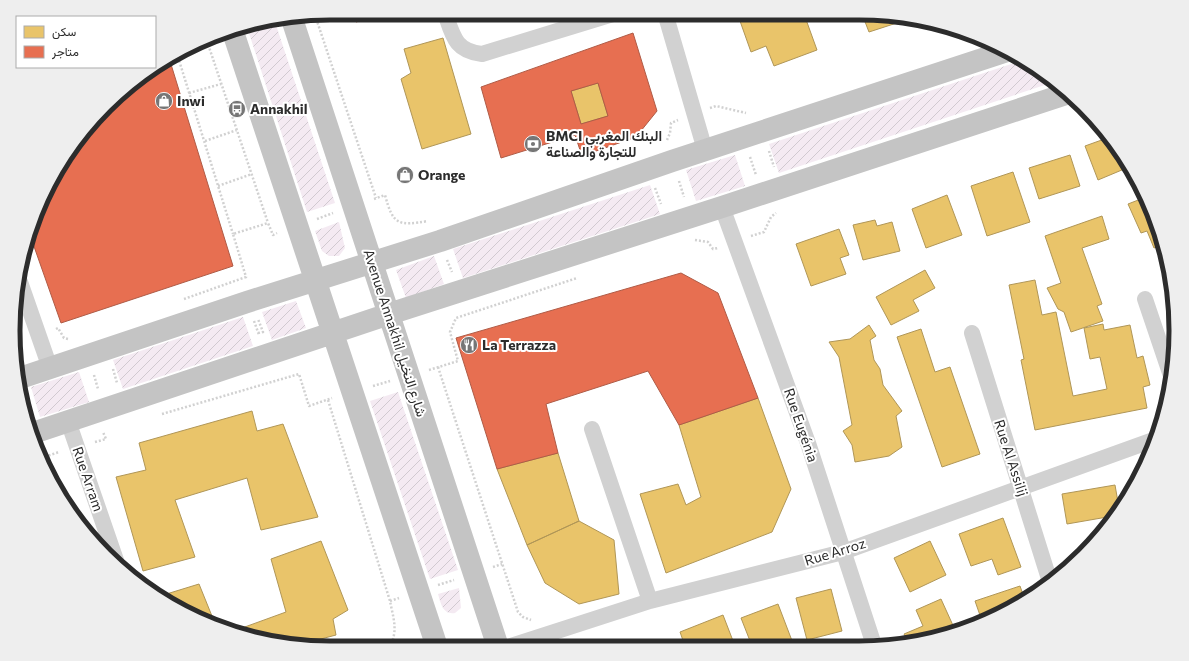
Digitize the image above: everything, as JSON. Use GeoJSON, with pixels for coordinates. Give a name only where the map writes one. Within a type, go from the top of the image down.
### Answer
{"type":"FeatureCollection","features":[{"type":"Feature","properties":{"kind":"main road","name":"Avenue Annakhil شارع النخيل"},"geometry":{"type":"LineString","coordinates":[[293,23],[496,641]]}},
{"type":"Feature","properties":{"kind":"main road"},"geometry":{"type":"LineString","coordinates":[[234,35],[435,641]]}},
{"type":"Feature","properties":{"kind":"main road"},"geometry":{"type":"LineString","coordinates":[[24,377],[252,308],[316,280],[440,241],[705,150],[1000,54]]}},
{"type":"Feature","properties":{"kind":"main road"},"geometry":{"type":"LineString","coordinates":[[37,432],[266,354],[1061,96]]}},
{"type":"Feature","properties":{"kind":"street"},"geometry":{"type":"LineString","coordinates":[[448,20],[454,37],[460,46],[471,53],[482,54],[593,20]]}},
{"type":"Feature","properties":{"kind":"street"},"geometry":{"type":"LineString","coordinates":[[667,20],[705,150]]}},
{"type":"Feature","properties":{"kind":"street","name":"Rue Eugénia"},"geometry":{"type":"LineString","coordinates":[[722,207],[808,443],[872,640]]}},
{"type":"Feature","properties":{"kind":"street"},"geometry":{"type":"LineString","coordinates":[[23,290],[50,368]]}},
{"type":"Feature","properties":{"kind":"street"},"geometry":{"type":"LineString","coordinates":[[1145,299],[1167,363]]}},
{"type":"Feature","properties":{"kind":"street","name":"Rue Al Assilij"},"geometry":{"type":"LineString","coordinates":[[972,333],[1048,577]]}},
{"type":"Feature","properties":{"kind":"street","name":"Rue Arram"},"geometry":{"type":"LineString","coordinates":[[68,421],[113,552]]}},
{"type":"Feature","properties":{"kind":"street"},"geometry":{"type":"LineString","coordinates":[[592,429],[650,601]]}},
{"type":"Feature","properties":{"kind":"street","name":"Rue Arroz"},"geometry":{"type":"LineString","coordinates":[[525,641],[650,601],[843,552],[1148,442]]}},
{"type":"Feature","properties":{"kind":"path"},"geometry":{"type":"LineString","coordinates":[[317,21],[376,198]]}},
{"type":"Feature","properties":{"kind":"path"},"geometry":{"type":"LineString","coordinates":[[208,46],[268,223],[274,235],[385,195],[389,212],[395,219],[402,223],[409,224],[433,220],[467,314]]}},
{"type":"Feature","properties":{"kind":"path"},"geometry":{"type":"LineString","coordinates":[[179,60],[246,277],[180,300]]}},
{"type":"Feature","properties":{"kind":"path"},"geometry":{"type":"LineString","coordinates":[[189,93],[221,84]]}},
{"type":"Feature","properties":{"kind":"path"},"geometry":{"type":"LineString","coordinates":[[666,142],[670,133],[671,122],[716,106],[745,113],[752,112]]}},
{"type":"Feature","properties":{"kind":"path"},"geometry":{"type":"LineString","coordinates":[[205,141],[237,130]]}},
{"type":"Feature","properties":{"kind":"path"},"geometry":{"type":"LineString","coordinates":[[768,148],[775,170]]}},
{"type":"Feature","properties":{"kind":"path"},"geometry":{"type":"LineString","coordinates":[[751,160],[755,171]]}},
{"type":"Feature","properties":{"kind":"path"},"geometry":{"type":"LineString","coordinates":[[218,186],[252,174]]}},
{"type":"Feature","properties":{"kind":"path"},"geometry":{"type":"LineString","coordinates":[[757,176],[763,174]]}},
{"type":"Feature","properties":{"kind":"path"},"geometry":{"type":"LineString","coordinates":[[679,181],[682,191]]}},
{"type":"Feature","properties":{"kind":"path"},"geometry":{"type":"LineString","coordinates":[[654,185],[661,206],[667,204]]}},
{"type":"Feature","properties":{"kind":"path"},"geometry":{"type":"LineString","coordinates":[[678,200],[684,198]]}},
{"type":"Feature","properties":{"kind":"path"},"geometry":{"type":"LineString","coordinates":[[694,240],[708,242],[713,249],[735,242],[764,232],[771,217],[779,212]]}},
{"type":"Feature","properties":{"kind":"path"},"geometry":{"type":"LineString","coordinates":[[233,234],[268,223]]}},
{"type":"Feature","properties":{"kind":"path"},"geometry":{"type":"LineString","coordinates":[[162,414],[299,374],[309,406],[458,361],[450,332],[456,318],[580,277]]}},
{"type":"Feature","properties":{"kind":"path"},"geometry":{"type":"LineString","coordinates":[[239,279],[263,332],[258,333]]}},
{"type":"Feature","properties":{"kind":"path"},"geometry":{"type":"LineString","coordinates":[[252,308],[258,333],[275,381]]}},
{"type":"Feature","properties":{"kind":"path"},"geometry":{"type":"LineString","coordinates":[[21,341],[58,328],[64,338],[73,338]]}},
{"type":"Feature","properties":{"kind":"path"},"geometry":{"type":"LineString","coordinates":[[111,364],[118,387]]}},
{"type":"Feature","properties":{"kind":"path"},"geometry":{"type":"LineString","coordinates":[[438,367],[518,612],[528,619],[544,620],[548,633]]}},
{"type":"Feature","properties":{"kind":"path"},"geometry":{"type":"LineString","coordinates":[[94,377],[97,387]]}},
{"type":"Feature","properties":{"kind":"path"},"geometry":{"type":"LineString","coordinates":[[328,400],[390,601],[395,628],[392,641]]}},
{"type":"Feature","properties":{"kind":"path"},"geometry":{"type":"LineString","coordinates":[[47,456],[106,439],[103,432],[109,430]]}},
{"type":"Feature","properties":{"kind":"path"},"geometry":{"type":"LineString","coordinates":[[390,601],[502,564]]}},
{"type":"Feature","properties":{"kind":"shaded area"},"geometry":{"type":"Polygon","coordinates":[[[276,25],[335,203],[307,212],[248,31],[276,25]]]}},
{"type":"Feature","properties":{"kind":"shaded area"},"geometry":{"type":"Polygon","coordinates":[[[1015,63],[1048,84],[779,173],[769,144],[1015,63]]]}},
{"type":"Feature","properties":{"kind":"shaded area"},"geometry":{"type":"Polygon","coordinates":[[[735,155],[745,186],[696,201],[686,170],[735,155]]]}},
{"type":"Feature","properties":{"kind":"shaded area"},"geometry":{"type":"Polygon","coordinates":[[[650,185],[660,214],[463,278],[453,249],[650,185]]]}},
{"type":"Feature","properties":{"kind":"shaded area"},"geometry":{"type":"Polygon","coordinates":[[[339,222],[345,248],[339,256],[329,256],[322,251],[315,231],[339,222]]]}},
{"type":"Feature","properties":{"kind":"shaded area"},"geometry":{"type":"Polygon","coordinates":[[[434,256],[444,284],[406,298],[396,270],[434,256]]]}},
{"type":"Feature","properties":{"kind":"shaded area"},"geometry":{"type":"Polygon","coordinates":[[[296,301],[306,328],[272,340],[262,312],[296,301]]]}},
{"type":"Feature","properties":{"kind":"shaded area"},"geometry":{"type":"Polygon","coordinates":[[[243,317],[253,346],[123,389],[113,360],[243,317]]]}},
{"type":"Feature","properties":{"kind":"shaded area"},"geometry":{"type":"Polygon","coordinates":[[[79,372],[89,402],[40,417],[31,387],[79,372]]]}},
{"type":"Feature","properties":{"kind":"shaded area"},"geometry":{"type":"Polygon","coordinates":[[[398,392],[458,570],[430,579],[370,401],[398,392]]]}},
{"type":"Feature","properties":{"kind":"shaded area"},"geometry":{"type":"Polygon","coordinates":[[[459,588],[461,608],[455,613],[445,611],[438,594],[459,588]]]}},
{"type":"Feature","properties":{"kind":"building: سكن"},"geometry":{"type":"Polygon","coordinates":[[[806,20],[817,50],[774,66],[766,46],[751,52],[740,21],[806,20]]]}},
{"type":"Feature","properties":{"kind":"building: سكن"},"geometry":{"type":"Polygon","coordinates":[[[864,20],[897,23],[869,32],[864,20]]]}},
{"type":"Feature","properties":{"kind":"building: سكن"},"geometry":{"type":"Polygon","coordinates":[[[443,38],[471,134],[422,149],[401,79],[411,73],[404,49],[443,38]]]}},
{"type":"Feature","properties":{"kind":"building: سكن"},"geometry":{"type":"Polygon","coordinates":[[[598,83],[608,116],[581,124],[571,91],[598,83]]]}},
{"type":"Feature","properties":{"kind":"building: سكن"},"geometry":{"type":"Polygon","coordinates":[[[1104,139],[1124,169],[1098,180],[1085,146],[1104,139]]]}},
{"type":"Feature","properties":{"kind":"building: سكن"},"geometry":{"type":"Polygon","coordinates":[[[1070,155],[1080,186],[1039,199],[1029,168],[1070,155]]]}},
{"type":"Feature","properties":{"kind":"building: سكن"},"geometry":{"type":"Polygon","coordinates":[[[1013,172],[1030,222],[987,236],[971,186],[1013,172]]]}},
{"type":"Feature","properties":{"kind":"building: سكن"},"geometry":{"type":"Polygon","coordinates":[[[947,195],[962,235],[926,248],[912,209],[947,195]]]}},
{"type":"Feature","properties":{"kind":"building: سكن"},"geometry":{"type":"Polygon","coordinates":[[[1140,199],[1153,231],[1157,247],[1154,248],[1147,231],[1141,233],[1128,204],[1140,199]]]}},
{"type":"Feature","properties":{"kind":"building: سكن"},"geometry":{"type":"Polygon","coordinates":[[[1102,216],[1109,239],[1082,248],[1102,304],[1097,306],[1103,321],[1071,332],[1064,312],[1058,309],[1047,288],[1061,283],[1045,236],[1102,216]]]}},
{"type":"Feature","properties":{"kind":"building: سكن"},"geometry":{"type":"Polygon","coordinates":[[[875,220],[877,226],[892,222],[900,251],[863,260],[853,225],[875,220]]]}},
{"type":"Feature","properties":{"kind":"building: سكن"},"geometry":{"type":"Polygon","coordinates":[[[839,229],[849,255],[840,258],[846,274],[811,286],[796,244],[839,229]]]}},
{"type":"Feature","properties":{"kind":"building: سكن"},"geometry":{"type":"Polygon","coordinates":[[[925,270],[935,288],[913,300],[919,311],[891,325],[876,297],[925,270]]]}},
{"type":"Feature","properties":{"kind":"building: سكن"},"geometry":{"type":"Polygon","coordinates":[[[1035,280],[1042,315],[1056,312],[1073,396],[1107,389],[1100,357],[1090,359],[1084,328],[1103,324],[1104,330],[1130,325],[1137,358],[1143,356],[1150,385],[1143,387],[1147,408],[1035,430],[1021,360],[1024,359],[1009,285],[1035,280]]]}},
{"type":"Feature","properties":{"kind":"building: سكن"},"geometry":{"type":"Polygon","coordinates":[[[869,325],[876,336],[870,340],[874,360],[880,369],[883,385],[902,411],[896,416],[902,447],[889,456],[855,462],[852,445],[843,431],[852,425],[839,357],[829,342],[850,339],[869,325]]]}},
{"type":"Feature","properties":{"kind":"building: سكن"},"geometry":{"type":"Polygon","coordinates":[[[921,329],[935,372],[950,367],[980,454],[942,467],[897,337],[921,329]]]}},
{"type":"Feature","properties":{"kind":"building: سكن"},"geometry":{"type":"Polygon","coordinates":[[[758,398],[791,489],[772,532],[666,573],[640,494],[678,484],[686,505],[701,497],[679,425],[758,398]]]}},
{"type":"Feature","properties":{"kind":"building: سكن"},"geometry":{"type":"Polygon","coordinates":[[[252,411],[257,431],[283,424],[318,517],[261,530],[247,478],[175,500],[195,557],[143,571],[116,477],[146,470],[139,443],[252,411]]]}},
{"type":"Feature","properties":{"kind":"building: سكن"},"geometry":{"type":"Polygon","coordinates":[[[558,453],[579,521],[527,545],[497,469],[558,453]]]}},
{"type":"Feature","properties":{"kind":"building: سكن"},"geometry":{"type":"Polygon","coordinates":[[[1115,485],[1118,502],[1107,517],[1067,524],[1062,494],[1115,485]]]}},
{"type":"Feature","properties":{"kind":"building: سكن"},"geometry":{"type":"Polygon","coordinates":[[[1003,518],[1021,567],[998,575],[992,559],[971,566],[959,534],[1003,518]]]}},
{"type":"Feature","properties":{"kind":"building: سكن"},"geometry":{"type":"Polygon","coordinates":[[[579,521],[614,540],[619,594],[579,604],[545,583],[527,545],[579,521]]]}},
{"type":"Feature","properties":{"kind":"building: سكن"},"geometry":{"type":"Polygon","coordinates":[[[321,541],[348,610],[333,619],[336,635],[316,640],[310,640],[270,635],[242,628],[286,612],[271,559],[321,541]]]}},
{"type":"Feature","properties":{"kind":"building: سكن"},"geometry":{"type":"Polygon","coordinates":[[[930,541],[946,575],[910,592],[894,558],[930,541]]]}},
{"type":"Feature","properties":{"kind":"building: سكن"},"geometry":{"type":"Polygon","coordinates":[[[199,584],[212,617],[193,609],[166,594],[199,584]]]}},
{"type":"Feature","properties":{"kind":"building: سكن"},"geometry":{"type":"Polygon","coordinates":[[[1020,586],[1023,594],[996,609],[980,616],[975,601],[1020,586]]]}},
{"type":"Feature","properties":{"kind":"building: سكن"},"geometry":{"type":"Polygon","coordinates":[[[831,589],[842,631],[807,640],[796,598],[831,589]]]}},
{"type":"Feature","properties":{"kind":"building: سكن"},"geometry":{"type":"Polygon","coordinates":[[[941,599],[953,626],[906,637],[904,634],[923,626],[916,610],[941,599]]]}},
{"type":"Feature","properties":{"kind":"building: سكن"},"geometry":{"type":"Polygon","coordinates":[[[778,604],[792,641],[750,641],[741,618],[778,604]]]}},
{"type":"Feature","properties":{"kind":"building: سكن"},"geometry":{"type":"Polygon","coordinates":[[[723,615],[733,641],[683,641],[680,632],[723,615]]]}},
{"type":"Feature","properties":{"kind":"building: متاجر"},"geometry":{"type":"Polygon","coordinates":[[[633,33],[657,111],[636,137],[582,156],[575,135],[501,158],[481,87],[633,33]],[[598,83],[571,91],[581,124],[608,116],[598,83]]]}},
{"type":"Feature","properties":{"kind":"building: متاجر"},"geometry":{"type":"Polygon","coordinates":[[[171,64],[233,266],[61,323],[33,243],[36,231],[52,193],[72,158],[97,126],[141,84],[171,64]]]}},
{"type":"Feature","properties":{"kind":"building: متاجر"},"geometry":{"type":"Polygon","coordinates":[[[681,273],[718,293],[758,398],[679,425],[648,371],[546,404],[558,453],[497,469],[456,338],[681,273]]]}},
{"type":"Feature","properties":{"kind":"place","name":"Inwi"},"geometry":{"type":"Point","coordinates":[164,101]}},
{"type":"Feature","properties":{"kind":"place","name":"Annakhil"},"geometry":{"type":"Point","coordinates":[237,109]}},
{"type":"Feature","properties":{"kind":"place","name":"BMCI البنك المغربي للتجارة والصناعة"},"geometry":{"type":"Point","coordinates":[533,144]}},
{"type":"Feature","properties":{"kind":"place","name":"Orange"},"geometry":{"type":"Point","coordinates":[405,175]}},
{"type":"Feature","properties":{"kind":"place","name":"La Terrazza"},"geometry":{"type":"Point","coordinates":[469,345]}}]}
